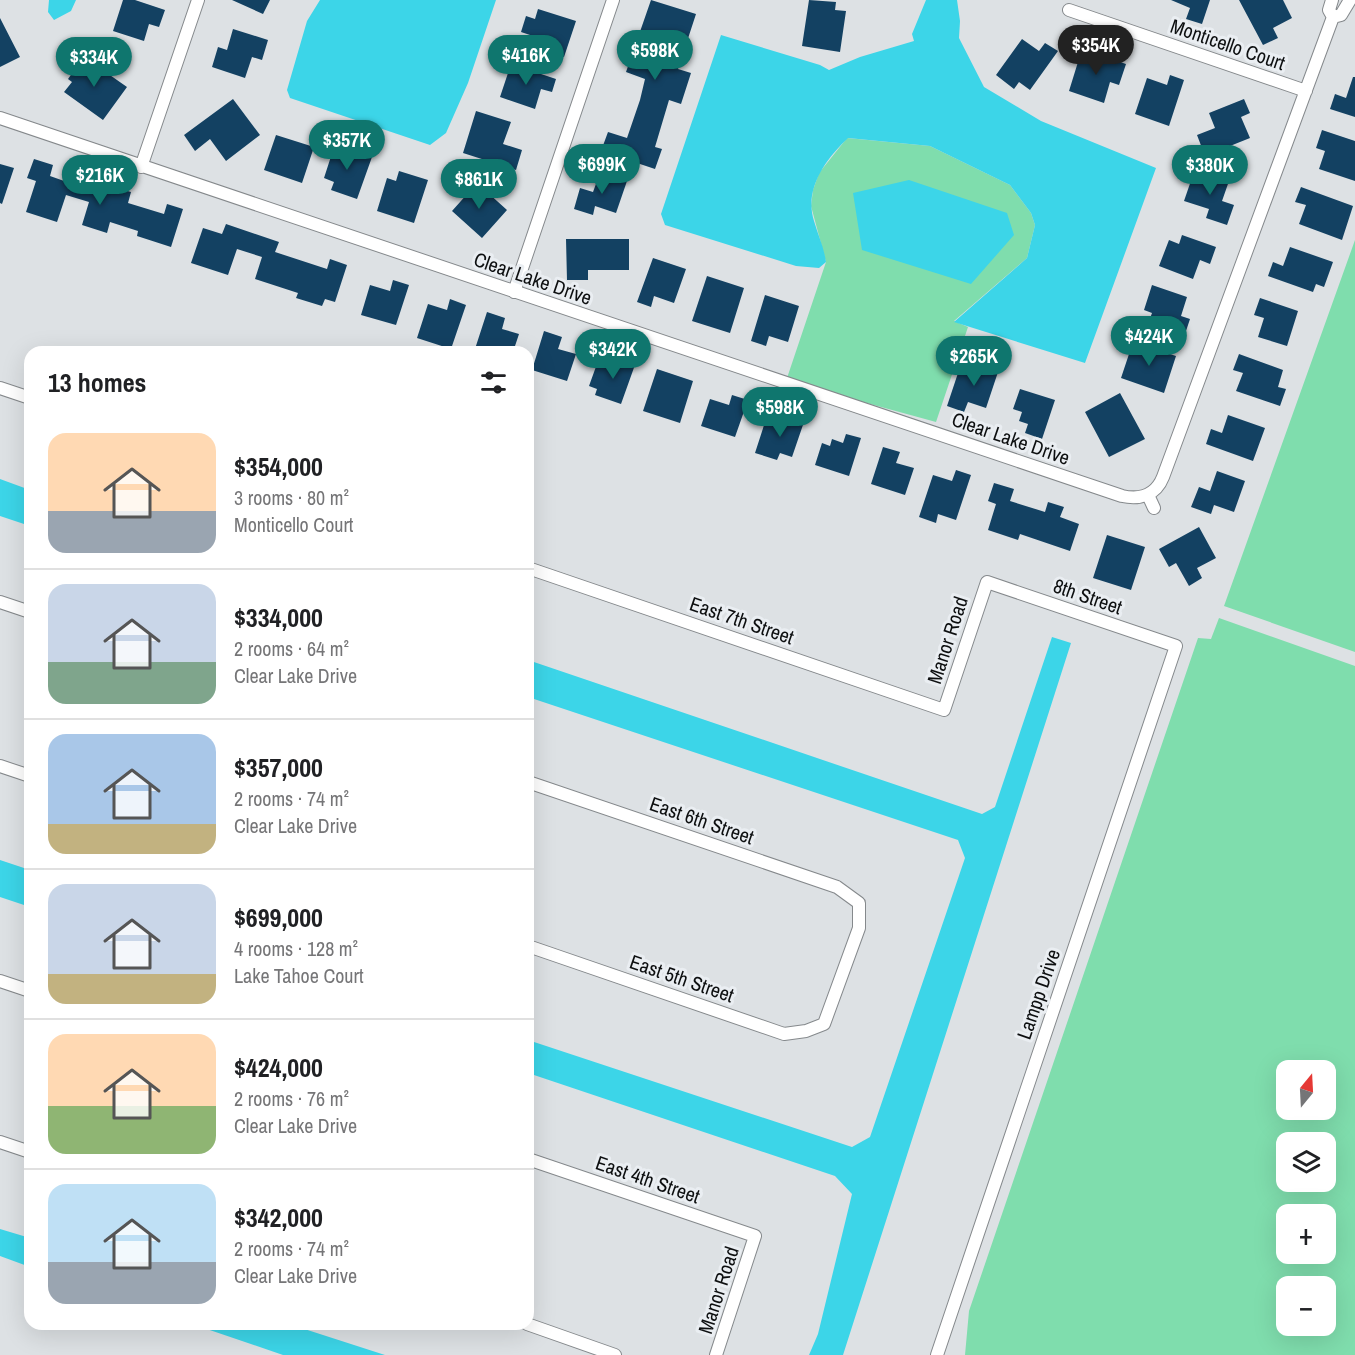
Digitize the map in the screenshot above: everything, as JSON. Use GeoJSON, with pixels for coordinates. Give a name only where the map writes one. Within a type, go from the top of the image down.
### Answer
{"type":"FeatureCollection","features":[{"type":"Feature","properties":{"kind":"street"},"geometry":{"type":"LineString","coordinates":[[141,166],[198,0]]}},
{"type":"Feature","properties":{"kind":"street"},"geometry":{"type":"LineString","coordinates":[[514,292],[613,0]]}},
{"type":"Feature","properties":{"kind":"street"},"geometry":{"type":"LineString","coordinates":[[1154,508],[1148,495],[1161,482],[1333,17],[1329,9],[1332,0]]}},
{"type":"Feature","properties":{"kind":"street"},"geometry":{"type":"LineString","coordinates":[[1333,17],[1341,15],[1350,0]]}},
{"type":"Feature","properties":{"kind":"street","name":"Monticello Court"},"geometry":{"type":"LineString","coordinates":[[1069,10],[1306,91]]}},
{"type":"Feature","properties":{"kind":"street","name":"Clear Lake Drive"},"geometry":{"type":"LineString","coordinates":[[0,118],[1122,496],[1136,498],[1148,495]]}},
{"type":"Feature","properties":{"kind":"street"},"geometry":{"type":"LineString","coordinates":[[0,387],[24,396]]}},
{"type":"Feature","properties":{"kind":"street","name":"East 7th Street"},"geometry":{"type":"LineString","coordinates":[[534,570],[944,710]]}},
{"type":"Feature","properties":{"kind":"street","name":"Manor Road"},"geometry":{"type":"LineString","coordinates":[[944,710],[987,582]]}},
{"type":"Feature","properties":{"kind":"street","name":"8th Street"},"geometry":{"type":"LineString","coordinates":[[987,582],[1176,646]]}},
{"type":"Feature","properties":{"kind":"street"},"geometry":{"type":"LineString","coordinates":[[0,602],[24,610]]}},
{"type":"Feature","properties":{"kind":"street","name":"Lampp Drive"},"geometry":{"type":"LineString","coordinates":[[937,1355],[1176,646]]}},
{"type":"Feature","properties":{"kind":"street"},"geometry":{"type":"LineString","coordinates":[[0,766],[24,774]]}},
{"type":"Feature","properties":{"kind":"street","name":"East 6th Street"},"geometry":{"type":"LineString","coordinates":[[534,784],[837,886],[859,903],[859,928],[824,1024]]}},
{"type":"Feature","properties":{"kind":"street","name":"East 5th Street"},"geometry":{"type":"LineString","coordinates":[[534,948],[784,1034],[806,1031],[824,1024]]}},
{"type":"Feature","properties":{"kind":"street"},"geometry":{"type":"LineString","coordinates":[[0,981],[24,989]]}},
{"type":"Feature","properties":{"kind":"street"},"geometry":{"type":"LineString","coordinates":[[0,1142],[24,1150]]}},
{"type":"Feature","properties":{"kind":"street","name":"East 4th Street"},"geometry":{"type":"LineString","coordinates":[[534,1161],[755,1236]]}},
{"type":"Feature","properties":{"kind":"street","name":"Manor Road"},"geometry":{"type":"LineString","coordinates":[[716,1355],[755,1236]]}},
{"type":"Feature","properties":{"kind":"street"},"geometry":{"type":"LineString","coordinates":[[534,1326],[615,1355]]}},
{"type":"Feature","properties":{"kind":"green space"},"geometry":{"type":"Polygon","coordinates":[[[847,138],[930,146],[1010,185],[1031,213],[1035,225],[1027,258],[954,321],[968,327],[936,422],[786,381],[826,262],[811,206],[813,190],[819,173],[847,138]]]}},
{"type":"Feature","properties":{"kind":"green space"},"geometry":{"type":"Polygon","coordinates":[[[1355,240],[1355,652],[1224,606],[1355,240]]]}},
{"type":"Feature","properties":{"kind":"green space"},"geometry":{"type":"Polygon","coordinates":[[[1219,618],[1355,666],[1355,1355],[965,1355],[969,1311],[1198,638],[1211,639],[1219,618]]]}},
{"type":"Feature","properties":{"kind":"water"},"geometry":{"type":"Polygon","coordinates":[[[49,0],[76,0],[71,11],[54,20],[48,12],[49,0]]]}},
{"type":"Feature","properties":{"kind":"water"},"geometry":{"type":"Polygon","coordinates":[[[320,0],[496,0],[468,83],[446,133],[430,145],[290,98],[287,90],[307,21],[320,0]]]}},
{"type":"Feature","properties":{"kind":"water"},"geometry":{"type":"Polygon","coordinates":[[[926,0],[957,0],[960,21],[959,38],[984,87],[1041,121],[1156,168],[1085,363],[954,322],[1027,258],[1035,225],[1031,213],[1010,185],[930,146],[848,138],[824,165],[814,186],[812,209],[826,262],[819,268],[796,266],[665,225],[661,214],[721,35],[820,65],[829,70],[860,57],[914,41],[912,34],[926,0]]]}},
{"type":"Feature","properties":{"kind":"water"},"geometry":{"type":"Polygon","coordinates":[[[909,180],[1007,213],[1014,235],[971,284],[862,250],[853,193],[909,180]]]}},
{"type":"Feature","properties":{"kind":"water"},"geometry":{"type":"Polygon","coordinates":[[[0,479],[24,488],[24,524],[0,516],[0,479]]]}},
{"type":"Feature","properties":{"kind":"water"},"geometry":{"type":"Polygon","coordinates":[[[1052,637],[1071,643],[843,1355],[809,1355],[818,1334],[852,1194],[835,1176],[534,1075],[534,1042],[852,1147],[870,1137],[965,858],[958,840],[534,699],[534,662],[982,814],[995,807],[1052,637]]]}},
{"type":"Feature","properties":{"kind":"water"},"geometry":{"type":"Polygon","coordinates":[[[0,860],[24,868],[24,905],[0,897],[0,860]]]}},
{"type":"Feature","properties":{"kind":"water"},"geometry":{"type":"Polygon","coordinates":[[[0,1229],[24,1236],[24,1265],[0,1256],[0,1229]]]}},
{"type":"Feature","properties":{"kind":"water"},"geometry":{"type":"Polygon","coordinates":[[[210,1330],[308,1330],[385,1355],[283,1355],[210,1330]]]}},
{"type":"Feature","properties":{"kind":"building"},"geometry":{"type":"Polygon","coordinates":[[[123,0],[135,0],[165,10],[159,27],[149,24],[144,41],[113,31],[123,0]]]}},
{"type":"Feature","properties":{"kind":"building"},"geometry":{"type":"Polygon","coordinates":[[[232,0],[270,0],[263,14],[232,0]]]}},
{"type":"Feature","properties":{"kind":"building"},"geometry":{"type":"Polygon","coordinates":[[[651,0],[696,14],[678,69],[691,73],[681,104],[669,100],[655,147],[662,149],[655,169],[601,151],[608,132],[627,138],[640,100],[645,79],[626,72],[651,0]]]}},
{"type":"Feature","properties":{"kind":"building"},"geometry":{"type":"Polygon","coordinates":[[[809,0],[836,2],[835,10],[846,11],[840,52],[802,46],[809,0]]]}},
{"type":"Feature","properties":{"kind":"building"},"geometry":{"type":"Polygon","coordinates":[[[1171,0],[1210,0],[1202,24],[1186,19],[1190,8],[1171,0]]]}},
{"type":"Feature","properties":{"kind":"building"},"geometry":{"type":"Polygon","coordinates":[[[1239,0],[1283,0],[1292,18],[1273,28],[1278,38],[1263,45],[1239,0]]]}},
{"type":"Feature","properties":{"kind":"building"},"geometry":{"type":"Polygon","coordinates":[[[538,9],[576,21],[564,57],[527,46],[530,35],[521,32],[526,16],[535,19],[538,9]]]}},
{"type":"Feature","properties":{"kind":"building"},"geometry":{"type":"Polygon","coordinates":[[[0,18],[20,57],[0,67],[0,18]]]}},
{"type":"Feature","properties":{"kind":"building"},"geometry":{"type":"Polygon","coordinates":[[[233,29],[268,40],[262,60],[252,57],[245,78],[212,67],[218,47],[227,50],[233,29]]]}},
{"type":"Feature","properties":{"kind":"building"},"geometry":{"type":"Polygon","coordinates":[[[1022,39],[1039,51],[1045,43],[1058,51],[1030,90],[1019,82],[1014,89],[996,75],[1022,39]]]}},
{"type":"Feature","properties":{"kind":"building"},"geometry":{"type":"Polygon","coordinates":[[[1082,49],[1126,64],[1119,85],[1110,82],[1104,103],[1069,91],[1082,49]]]}},
{"type":"Feature","properties":{"kind":"building"},"geometry":{"type":"Polygon","coordinates":[[[84,57],[127,87],[103,120],[64,92],[72,82],[68,79],[84,57]]]}},
{"type":"Feature","properties":{"kind":"building"},"geometry":{"type":"Polygon","coordinates":[[[511,64],[556,79],[552,92],[541,89],[535,109],[500,97],[511,64]]]}},
{"type":"Feature","properties":{"kind":"building"},"geometry":{"type":"Polygon","coordinates":[[[1170,75],[1184,80],[1169,126],[1135,114],[1147,78],[1167,85],[1170,75]]]}},
{"type":"Feature","properties":{"kind":"building"},"geometry":{"type":"Polygon","coordinates":[[[1353,77],[1355,77],[1355,117],[1330,109],[1335,94],[1346,98],[1353,77]]]}},
{"type":"Feature","properties":{"kind":"building"},"geometry":{"type":"Polygon","coordinates":[[[233,99],[260,135],[226,161],[210,139],[195,151],[184,135],[233,99]]]}},
{"type":"Feature","properties":{"kind":"building"},"geometry":{"type":"Polygon","coordinates":[[[1244,99],[1250,113],[1241,117],[1250,138],[1205,156],[1197,135],[1215,128],[1209,113],[1244,99]]]}},
{"type":"Feature","properties":{"kind":"building"},"geometry":{"type":"Polygon","coordinates":[[[476,111],[511,122],[503,144],[522,150],[516,170],[463,153],[476,111]]]}},
{"type":"Feature","properties":{"kind":"building"},"geometry":{"type":"Polygon","coordinates":[[[1322,130],[1355,141],[1355,181],[1319,169],[1325,151],[1316,148],[1322,130]]]}},
{"type":"Feature","properties":{"kind":"building"},"geometry":{"type":"Polygon","coordinates":[[[276,135],[314,147],[302,183],[264,170],[276,135]]]}},
{"type":"Feature","properties":{"kind":"building"},"geometry":{"type":"Polygon","coordinates":[[[335,144],[372,157],[357,199],[331,190],[334,182],[324,178],[335,144]]]}},
{"type":"Feature","properties":{"kind":"building"},"geometry":{"type":"Polygon","coordinates":[[[34,159],[53,165],[50,176],[84,188],[87,179],[131,192],[128,203],[164,214],[167,204],[183,209],[171,247],[137,236],[138,231],[110,222],[107,233],[82,225],[89,202],[66,195],[57,222],[26,212],[36,181],[27,178],[34,159]]]}},
{"type":"Feature","properties":{"kind":"building"},"geometry":{"type":"Polygon","coordinates":[[[0,164],[14,168],[2,204],[0,203],[0,164]]]}},
{"type":"Feature","properties":{"kind":"building"},"geometry":{"type":"Polygon","coordinates":[[[1195,169],[1229,181],[1222,201],[1234,205],[1227,225],[1206,218],[1209,209],[1184,201],[1195,169]]]}},
{"type":"Feature","properties":{"kind":"building"},"geometry":{"type":"Polygon","coordinates":[[[399,171],[428,180],[414,223],[377,211],[387,178],[396,181],[399,171]]]}},
{"type":"Feature","properties":{"kind":"building"},"geometry":{"type":"Polygon","coordinates":[[[600,173],[627,181],[616,213],[595,206],[593,215],[574,209],[580,188],[593,192],[600,173]]]}},
{"type":"Feature","properties":{"kind":"building"},"geometry":{"type":"Polygon","coordinates":[[[477,183],[507,210],[482,238],[452,211],[477,183]]]}},
{"type":"Feature","properties":{"kind":"building"},"geometry":{"type":"Polygon","coordinates":[[[1301,187],[1353,206],[1342,240],[1299,224],[1306,205],[1295,202],[1301,187]]]}},
{"type":"Feature","properties":{"kind":"building"},"geometry":{"type":"Polygon","coordinates":[[[226,224],[279,242],[275,252],[327,269],[330,259],[347,265],[335,302],[325,299],[322,306],[296,298],[298,293],[255,279],[262,257],[237,249],[228,275],[191,263],[203,228],[222,234],[226,224]]]}},
{"type":"Feature","properties":{"kind":"building"},"geometry":{"type":"Polygon","coordinates":[[[1182,235],[1216,247],[1210,264],[1200,260],[1193,279],[1159,266],[1169,240],[1179,244],[1182,235]]]}},
{"type":"Feature","properties":{"kind":"building"},"geometry":{"type":"Polygon","coordinates":[[[566,239],[629,239],[629,270],[588,270],[588,280],[567,280],[566,239]]]}},
{"type":"Feature","properties":{"kind":"building"},"geometry":{"type":"Polygon","coordinates":[[[1290,247],[1333,262],[1324,287],[1316,284],[1313,292],[1268,276],[1273,262],[1283,266],[1290,247]]]}},
{"type":"Feature","properties":{"kind":"building"},"geometry":{"type":"Polygon","coordinates":[[[653,258],[686,269],[674,303],[654,296],[651,307],[637,302],[653,258]]]}},
{"type":"Feature","properties":{"kind":"building"},"geometry":{"type":"Polygon","coordinates":[[[707,276],[744,288],[730,333],[692,321],[707,276]]]}},
{"type":"Feature","properties":{"kind":"building"},"geometry":{"type":"Polygon","coordinates":[[[393,280],[409,285],[396,325],[361,315],[370,285],[390,291],[393,280]]]}},
{"type":"Feature","properties":{"kind":"building"},"geometry":{"type":"Polygon","coordinates":[[[1152,285],[1187,297],[1181,316],[1190,319],[1184,337],[1148,324],[1152,313],[1144,310],[1152,285]]]}},
{"type":"Feature","properties":{"kind":"building"},"geometry":{"type":"Polygon","coordinates":[[[765,295],[799,306],[788,342],[769,336],[766,346],[751,341],[765,295]]]}},
{"type":"Feature","properties":{"kind":"building"},"geometry":{"type":"Polygon","coordinates":[[[1260,298],[1298,311],[1287,346],[1258,337],[1264,318],[1254,315],[1260,298]]]}},
{"type":"Feature","properties":{"kind":"building"},"geometry":{"type":"Polygon","coordinates":[[[450,299],[466,305],[452,346],[442,346],[417,338],[428,304],[447,310],[450,299]]]}},
{"type":"Feature","properties":{"kind":"building"},"geometry":{"type":"Polygon","coordinates":[[[487,312],[505,318],[502,329],[519,334],[515,346],[476,346],[487,312]]]}},
{"type":"Feature","properties":{"kind":"building"},"geometry":{"type":"Polygon","coordinates":[[[544,331],[562,337],[558,349],[576,354],[567,381],[534,371],[544,331]]]}},
{"type":"Feature","properties":{"kind":"building"},"geometry":{"type":"Polygon","coordinates":[[[1133,342],[1176,356],[1164,393],[1121,378],[1133,342]]]}},
{"type":"Feature","properties":{"kind":"building"},"geometry":{"type":"Polygon","coordinates":[[[1239,354],[1283,370],[1278,387],[1286,389],[1280,406],[1236,391],[1243,373],[1233,370],[1239,354]]]}},
{"type":"Feature","properties":{"kind":"building"},"geometry":{"type":"Polygon","coordinates":[[[619,357],[636,362],[621,404],[595,395],[597,389],[589,386],[598,361],[616,367],[619,357]]]}},
{"type":"Feature","properties":{"kind":"building"},"geometry":{"type":"Polygon","coordinates":[[[981,360],[1000,366],[986,408],[968,402],[964,412],[947,406],[959,370],[976,376],[981,360]]]}},
{"type":"Feature","properties":{"kind":"building"},"geometry":{"type":"Polygon","coordinates":[[[657,369],[693,381],[680,423],[643,411],[657,369]]]}},
{"type":"Feature","properties":{"kind":"building"},"geometry":{"type":"Polygon","coordinates":[[[1020,389],[1055,400],[1042,439],[1025,433],[1028,424],[1019,421],[1022,412],[1013,409],[1020,389]]]}},
{"type":"Feature","properties":{"kind":"building"},"geometry":{"type":"Polygon","coordinates":[[[1120,393],[1145,439],[1109,457],[1085,412],[1120,393]]]}},
{"type":"Feature","properties":{"kind":"building"},"geometry":{"type":"Polygon","coordinates":[[[732,395],[748,400],[735,437],[701,426],[710,399],[729,405],[732,395]]]}},
{"type":"Feature","properties":{"kind":"building"},"geometry":{"type":"Polygon","coordinates":[[[792,414],[805,419],[792,457],[780,453],[777,460],[755,453],[766,419],[788,426],[792,414]]]}},
{"type":"Feature","properties":{"kind":"building"},"geometry":{"type":"Polygon","coordinates":[[[1228,415],[1265,428],[1253,461],[1206,444],[1211,429],[1222,433],[1228,415]]]}},
{"type":"Feature","properties":{"kind":"building"},"geometry":{"type":"Polygon","coordinates":[[[846,434],[861,438],[849,476],[815,465],[822,443],[830,446],[832,439],[843,443],[846,434]]]}},
{"type":"Feature","properties":{"kind":"building"},"geometry":{"type":"Polygon","coordinates":[[[883,447],[900,452],[896,463],[914,468],[905,495],[871,484],[883,447]]]}},
{"type":"Feature","properties":{"kind":"building"},"geometry":{"type":"Polygon","coordinates":[[[956,470],[971,475],[956,520],[938,514],[936,523],[919,517],[933,475],[952,481],[956,470]]]}},
{"type":"Feature","properties":{"kind":"building"},"geometry":{"type":"Polygon","coordinates":[[[1217,471],[1245,481],[1234,512],[1214,505],[1211,514],[1191,507],[1199,487],[1210,491],[1217,471]]]}},
{"type":"Feature","properties":{"kind":"building"},"geometry":{"type":"Polygon","coordinates":[[[994,483],[1014,489],[1010,501],[1045,512],[1048,502],[1064,507],[1060,517],[1079,524],[1070,551],[1020,534],[1018,540],[988,530],[996,504],[988,501],[994,483]]]}},
{"type":"Feature","properties":{"kind":"building"},"geometry":{"type":"Polygon","coordinates":[[[1199,527],[1216,558],[1197,568],[1202,578],[1189,586],[1176,563],[1169,567],[1159,549],[1199,527]]]}},
{"type":"Feature","properties":{"kind":"building"},"geometry":{"type":"Polygon","coordinates":[[[1107,535],[1145,547],[1131,590],[1093,578],[1107,535]]]}}]}
